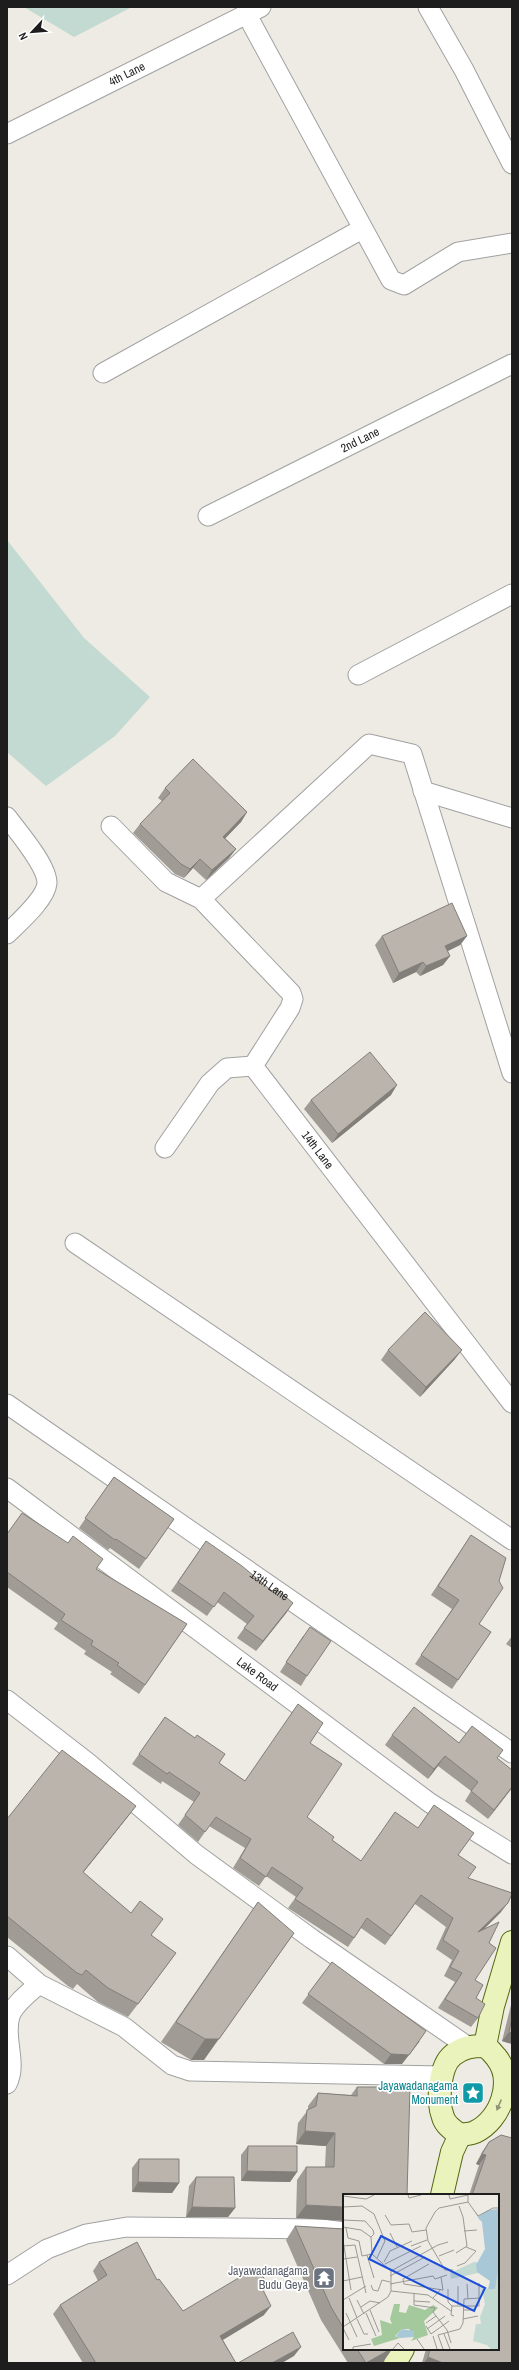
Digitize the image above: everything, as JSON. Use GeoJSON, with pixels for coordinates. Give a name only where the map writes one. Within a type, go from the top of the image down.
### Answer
{"type":"FeatureCollection","features":[{"type":"Feature","properties":{"kind":"street"},"geometry":{"type":"LineString","coordinates":[[428,7],[464,70],[512,164]]}},
{"type":"Feature","properties":{"kind":"street"},"geometry":{"type":"LineString","coordinates":[[254,11],[362,229],[391,280],[404,285],[458,252],[512,243]]}},
{"type":"Feature","properties":{"kind":"street","name":"4th Lane"},"geometry":{"type":"LineString","coordinates":[[7,134],[254,11]]}},
{"type":"Feature","properties":{"kind":"street"},"geometry":{"type":"LineString","coordinates":[[104,373],[362,229]]}},
{"type":"Feature","properties":{"kind":"street","name":"2nd Lane"},"geometry":{"type":"LineString","coordinates":[[208,516],[512,364]]}},
{"type":"Feature","properties":{"kind":"street"},"geometry":{"type":"LineString","coordinates":[[358,675],[512,594]]}},
{"type":"Feature","properties":{"kind":"street"},"geometry":{"type":"LineString","coordinates":[[202,899],[369,744],[412,754],[512,1073]]}},
{"type":"Feature","properties":{"kind":"street"},"geometry":{"type":"LineString","coordinates":[[423,791],[512,818]]}},
{"type":"Feature","properties":{"kind":"street"},"geometry":{"type":"LineString","coordinates":[[7,817],[42,867],[47,883],[40,899],[7,934]]}},
{"type":"Feature","properties":{"kind":"street"},"geometry":{"type":"LineString","coordinates":[[110,826],[166,882],[202,899],[291,993],[293,999],[290,1008],[253,1066],[227,1068],[210,1083],[165,1148]]}},
{"type":"Feature","properties":{"kind":"street","name":"14th Lane"},"geometry":{"type":"LineString","coordinates":[[253,1066],[512,1403]]}},
{"type":"Feature","properties":{"kind":"street"},"geometry":{"type":"LineString","coordinates":[[75,1243],[512,1540]]}},
{"type":"Feature","properties":{"kind":"street","name":"13th Lane"},"geometry":{"type":"LineString","coordinates":[[7,1404],[512,1753]]}},
{"type":"Feature","properties":{"kind":"street","name":"Lake Road"},"geometry":{"type":"LineString","coordinates":[[7,1488],[430,1804],[512,1854]]}},
{"type":"Feature","properties":{"kind":"street"},"geometry":{"type":"LineString","coordinates":[[7,1700],[87,1762],[197,1855],[312,1939],[476,2046],[497,2057],[508,2081],[498,2111],[487,2123],[475,2132],[460,2135],[451,2129],[443,2118],[439,2096],[441,2076],[451,2056],[476,2046],[493,2006],[512,1942]]}},
{"type":"Feature","properties":{"kind":"street"},"geometry":{"type":"LineString","coordinates":[[7,1956],[39,1984],[124,2027],[172,2065],[190,2071],[441,2076]]}},
{"type":"Feature","properties":{"kind":"street"},"geometry":{"type":"LineString","coordinates":[[7,2084],[11,2059],[8,2036],[10,2016],[21,2001],[39,1984]]}},
{"type":"Feature","properties":{"kind":"street"},"geometry":{"type":"LineString","coordinates":[[442,2194],[452,2152],[460,2135]]}},
{"type":"Feature","properties":{"kind":"street"},"geometry":{"type":"LineString","coordinates":[[7,2275],[47,2249],[86,2234],[127,2228],[321,2229],[343,2232]]}},
{"type":"Feature","properties":{"kind":"green space"},"geometry":{"type":"Polygon","coordinates":[[[24,7],[132,7],[74,37],[24,7]]]}},
{"type":"Feature","properties":{"kind":"green space"},"geometry":{"type":"Polygon","coordinates":[[[7,540],[84,638],[150,697],[115,736],[46,786],[7,752],[7,540]]]}},
{"type":"Feature","properties":{"kind":"building"},"geometry":{"type":"Polygon","coordinates":[[[193,759],[247,812],[223,837],[236,849],[212,870],[200,859],[190,869],[181,864],[140,824],[170,793],[165,788],[193,759]]]}},
{"type":"Feature","properties":{"kind":"building"},"geometry":{"type":"Polygon","coordinates":[[[452,903],[467,936],[445,946],[450,956],[426,966],[423,962],[399,973],[382,936],[452,903]]]}},
{"type":"Feature","properties":{"kind":"building"},"geometry":{"type":"Polygon","coordinates":[[[370,1052],[397,1085],[338,1134],[311,1100],[370,1052]]]}},
{"type":"Feature","properties":{"kind":"building"},"geometry":{"type":"Polygon","coordinates":[[[425,1312],[462,1350],[426,1387],[388,1350],[425,1312]]]}},
{"type":"Feature","properties":{"kind":"building"},"geometry":{"type":"Polygon","coordinates":[[[114,1477],[174,1519],[146,1559],[116,1539],[115,1540],[85,1518],[114,1477]]]}},
{"type":"Feature","properties":{"kind":"building"},"geometry":{"type":"Polygon","coordinates":[[[22,1513],[68,1543],[73,1536],[103,1559],[96,1569],[187,1624],[145,1685],[117,1665],[119,1663],[91,1645],[93,1641],[61,1620],[65,1614],[7,1572],[7,1534],[22,1513]]]}},
{"type":"Feature","properties":{"kind":"building"},"geometry":{"type":"Polygon","coordinates":[[[471,1535],[506,1558],[499,1581],[503,1588],[479,1624],[491,1632],[458,1680],[421,1655],[459,1600],[438,1586],[471,1535]]]}},
{"type":"Feature","properties":{"kind":"building"},"geometry":{"type":"Polygon","coordinates":[[[206,1541],[242,1566],[272,1591],[275,1588],[293,1603],[263,1641],[244,1628],[254,1616],[224,1592],[214,1607],[178,1582],[206,1541]]]}},
{"type":"Feature","properties":{"kind":"building"},"geometry":{"type":"Polygon","coordinates":[[[310,1627],[331,1641],[307,1676],[286,1662],[310,1627]]]}},
{"type":"Feature","properties":{"kind":"building"},"geometry":{"type":"Polygon","coordinates":[[[298,1704],[323,1723],[310,1743],[342,1764],[307,1817],[334,1837],[332,1840],[361,1861],[395,1812],[418,1828],[434,1805],[474,1833],[458,1855],[476,1867],[468,1878],[512,1893],[508,1903],[478,1932],[499,1922],[489,1943],[496,1948],[475,1980],[483,1985],[476,1998],[485,2004],[478,2018],[445,1999],[462,1973],[450,1967],[459,1951],[443,1940],[453,1918],[421,1895],[391,1936],[367,1918],[354,1938],[295,1899],[303,1888],[272,1867],[266,1877],[240,1858],[251,1839],[216,1817],[205,1832],[185,1815],[200,1793],[169,1772],[167,1774],[139,1754],[165,1717],[195,1738],[197,1735],[225,1754],[219,1763],[245,1781],[298,1704]]]}},
{"type":"Feature","properties":{"kind":"building"},"geometry":{"type":"Polygon","coordinates":[[[414,1707],[459,1743],[472,1726],[503,1750],[497,1758],[512,1770],[512,1787],[494,1810],[471,1791],[478,1782],[445,1756],[434,1769],[392,1735],[414,1707]]]}},
{"type":"Feature","properties":{"kind":"building"},"geometry":{"type":"Polygon","coordinates":[[[62,1750],[136,1806],[83,1872],[131,1913],[140,1901],[163,1919],[151,1935],[176,1953],[138,2004],[108,1988],[86,1970],[82,1975],[77,1973],[7,1916],[7,1819],[62,1750]]]}},
{"type":"Feature","properties":{"kind":"building"},"geometry":{"type":"Polygon","coordinates":[[[258,1902],[294,1933],[219,2039],[205,2039],[176,2022],[258,1902]]]}},
{"type":"Feature","properties":{"kind":"building"},"geometry":{"type":"Polygon","coordinates":[[[332,1962],[426,2031],[409,2055],[391,2054],[308,1994],[332,1962]]]}},
{"type":"Feature","properties":{"kind":"building"},"geometry":{"type":"Polygon","coordinates":[[[512,2018],[512,2033],[509,2032],[512,2018]]]}},
{"type":"Feature","properties":{"kind":"building"},"geometry":{"type":"Polygon","coordinates":[[[357,2087],[410,2087],[407,2194],[343,2194],[343,2207],[306,2205],[306,2167],[334,2167],[335,2133],[305,2131],[307,2110],[316,2106],[318,2093],[357,2096],[357,2087]]]}},
{"type":"Feature","properties":{"kind":"building"},"geometry":{"type":"Polygon","coordinates":[[[501,2135],[512,2138],[512,2363],[443,2363],[428,2357],[430,2350],[499,2350],[499,2194],[472,2194],[486,2155],[482,2154],[489,2142],[501,2135]]]}},
{"type":"Feature","properties":{"kind":"building"},"geometry":{"type":"Polygon","coordinates":[[[248,2146],[297,2146],[297,2172],[247,2171],[248,2146]]]}},
{"type":"Feature","properties":{"kind":"building"},"geometry":{"type":"Polygon","coordinates":[[[139,2159],[179,2159],[179,2183],[138,2182],[139,2159]]]}},
{"type":"Feature","properties":{"kind":"building"},"geometry":{"type":"Polygon","coordinates":[[[196,2177],[234,2177],[235,2208],[192,2207],[196,2177]]]}},
{"type":"Feature","properties":{"kind":"building"},"geometry":{"type":"Polygon","coordinates":[[[295,2226],[343,2229],[343,2327],[331,2307],[295,2226]]]}},
{"type":"Feature","properties":{"kind":"building"},"geometry":{"type":"Polygon","coordinates":[[[137,2242],[157,2280],[159,2279],[183,2311],[257,2267],[268,2285],[262,2288],[271,2306],[220,2336],[236,2363],[96,2363],[60,2305],[107,2275],[99,2262],[137,2242]]]}},
{"type":"Feature","properties":{"kind":"building"},"geometry":{"type":"Polygon","coordinates":[[[293,2332],[301,2347],[272,2363],[238,2363],[293,2332]]]}},
{"type":"Feature","properties":{"kind":"building"},"geometry":{"type":"Polygon","coordinates":[[[358,2350],[389,2350],[366,2363],[358,2350]]]}},
{"type":"Feature","properties":{"kind":"place","name":"Jayawadanagama Monument"},"geometry":{"type":"Point","coordinates":[473,2093]}},
{"type":"Feature","properties":{"kind":"place","name":"Jayawadanagama Budu Geya"},"geometry":{"type":"Point","coordinates":[324,2278]}}]}
